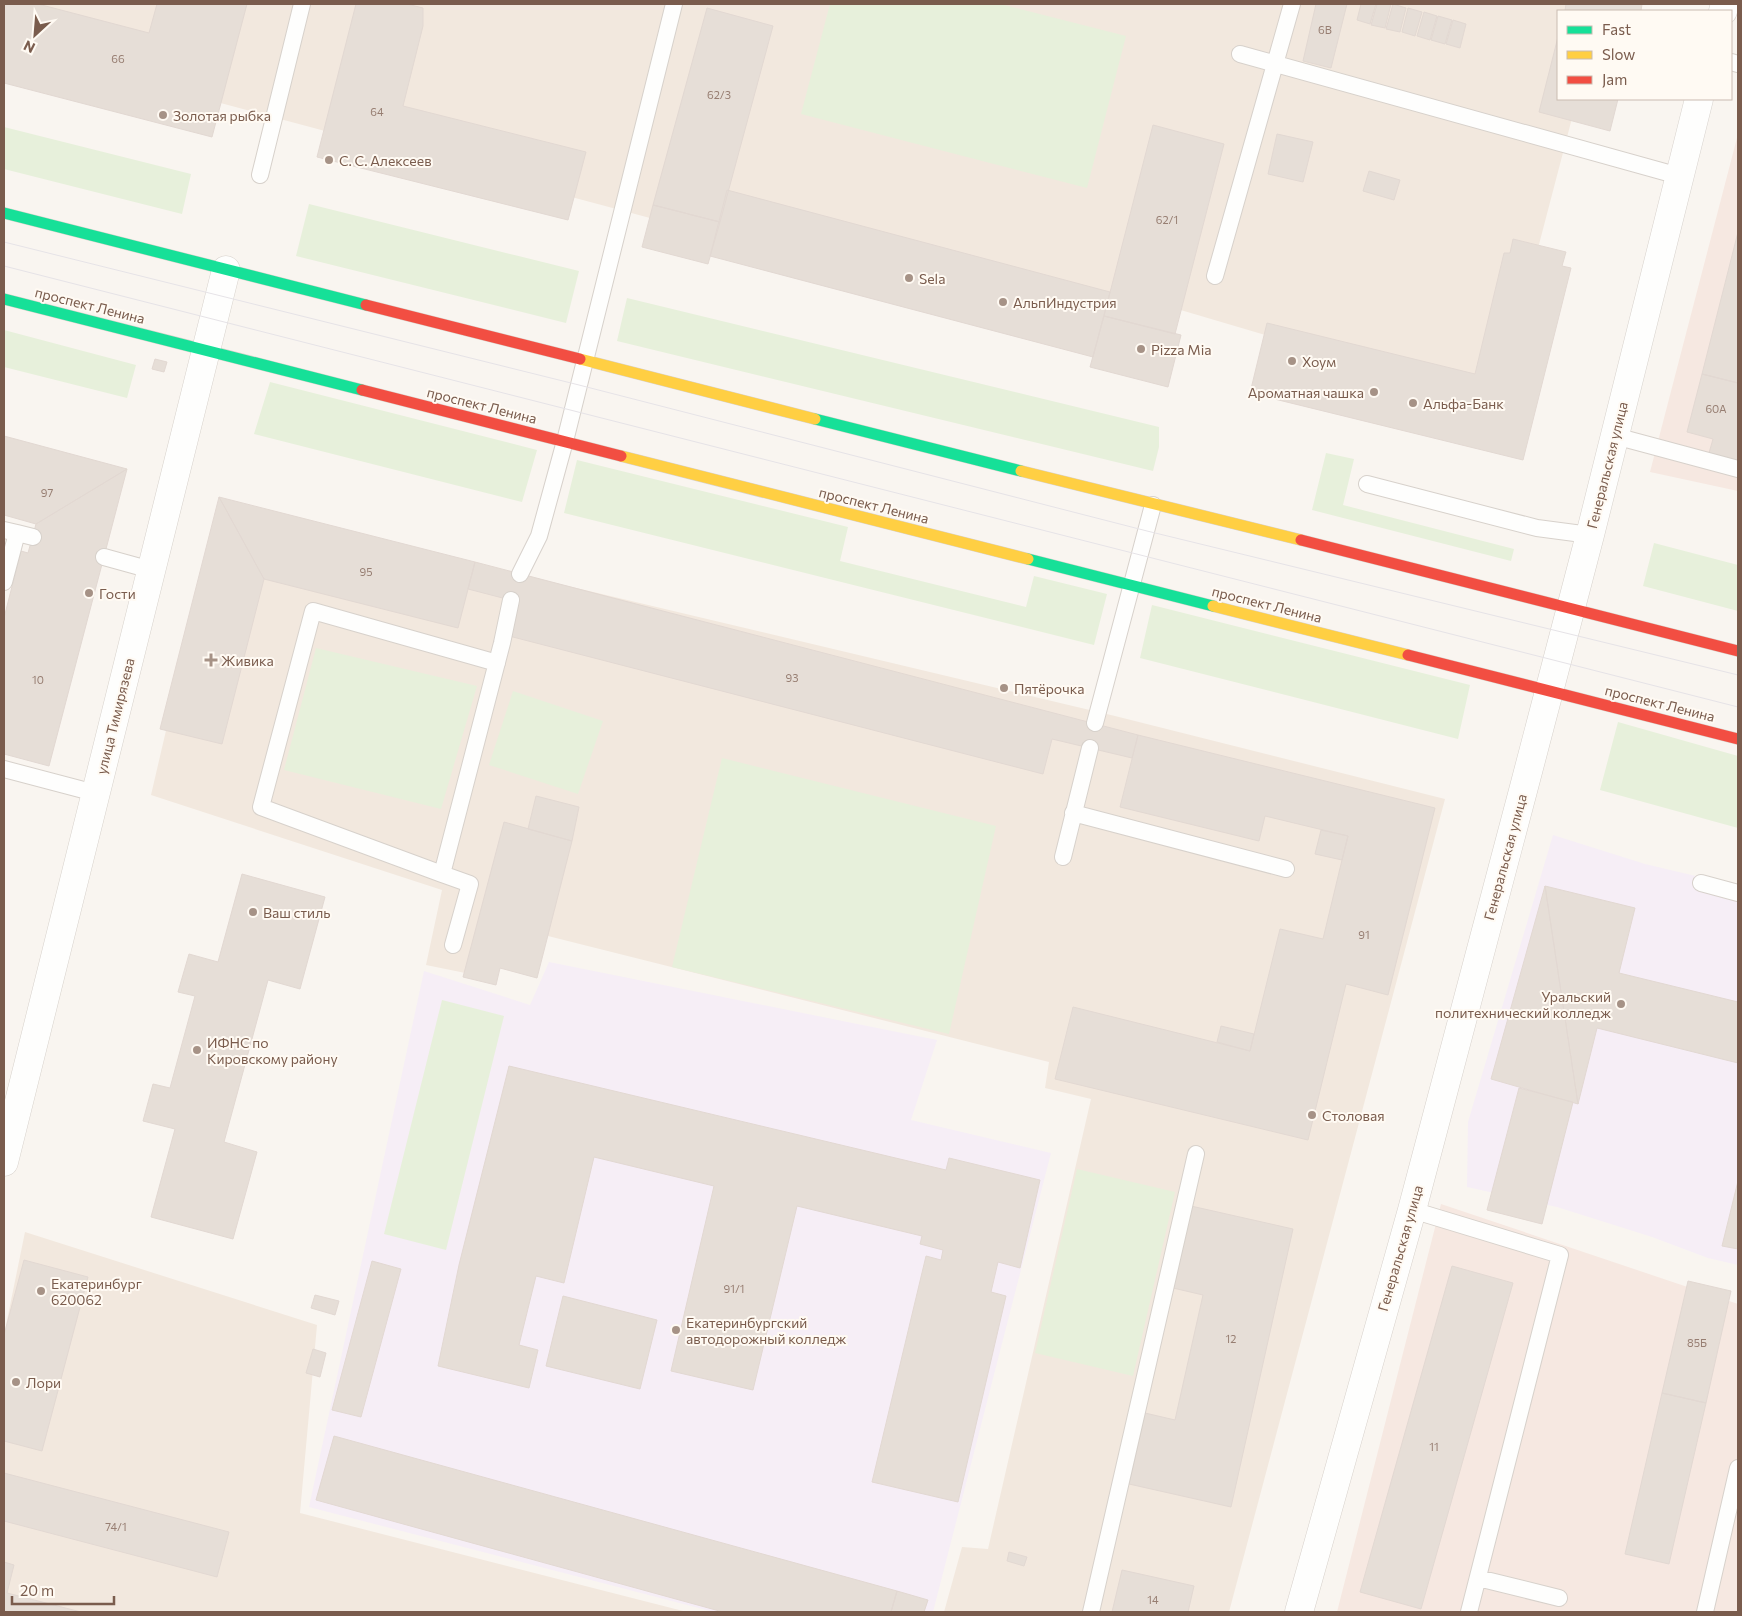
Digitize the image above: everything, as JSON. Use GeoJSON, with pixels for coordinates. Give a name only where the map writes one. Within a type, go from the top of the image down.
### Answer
{"type":"FeatureCollection","features":[{"type":"Feature","properties":{"kind":"main road"},"geometry":{"type":"LineString","coordinates":[[4,213],[1153,505],[1316,542],[1738,651]]}},
{"type":"Feature","properties":{"kind":"main road","name":"проспект Ленина"},"geometry":{"type":"LineString","coordinates":[[4,299],[1738,739]]}},
{"type":"Feature","properties":{"kind":"street","name":"Генеральская улица"},"geometry":{"type":"LineString","coordinates":[[1299,1612],[1412,1210],[1571,609],[1699,100]]}},
{"type":"Feature","properties":{"kind":"street","name":"улица Тимирязева"},"geometry":{"type":"LineString","coordinates":[[4,1162],[226,270]]}},
{"type":"Feature","properties":{"kind":"lane"},"geometry":{"type":"LineString","coordinates":[[260,175],[302,4]]}},
{"type":"Feature","properties":{"kind":"lane"},"geometry":{"type":"LineString","coordinates":[[520,574],[539,536],[565,441],[586,360],[606,268],[674,4]]}},
{"type":"Feature","properties":{"kind":"lane"},"geometry":{"type":"LineString","coordinates":[[1215,276],[1292,4]]}},
{"type":"Feature","properties":{"kind":"lane"},"geometry":{"type":"LineString","coordinates":[[1240,54],[1679,176]]}},
{"type":"Feature","properties":{"kind":"lane"},"geometry":{"type":"LineString","coordinates":[[1615,436],[1738,468]]}},
{"type":"Feature","properties":{"kind":"lane"},"geometry":{"type":"LineString","coordinates":[[1367,484],[1537,528],[1590,535]]}},
{"type":"Feature","properties":{"kind":"lane"},"geometry":{"type":"LineString","coordinates":[[1094,724],[1153,505]]}},
{"type":"Feature","properties":{"kind":"lane"},"geometry":{"type":"LineString","coordinates":[[4,582],[10,531],[33,537]]}},
{"type":"Feature","properties":{"kind":"lane"},"geometry":{"type":"LineString","coordinates":[[104,557],[151,570]]}},
{"type":"Feature","properties":{"kind":"lane"},"geometry":{"type":"LineString","coordinates":[[442,874],[496,663],[510,600]]}},
{"type":"Feature","properties":{"kind":"lane"},"geometry":{"type":"LineString","coordinates":[[453,945],[470,884],[261,807],[313,611],[496,663]]}},
{"type":"Feature","properties":{"kind":"lane"},"geometry":{"type":"LineString","coordinates":[[1063,857],[1090,748]]}},
{"type":"Feature","properties":{"kind":"lane"},"geometry":{"type":"LineString","coordinates":[[4,769],[95,793]]}},
{"type":"Feature","properties":{"kind":"lane"},"geometry":{"type":"LineString","coordinates":[[1073,813],[1286,869]]}},
{"type":"Feature","properties":{"kind":"lane"},"geometry":{"type":"LineString","coordinates":[[1701,883],[1738,893]]}},
{"type":"Feature","properties":{"kind":"lane"},"geometry":{"type":"LineString","coordinates":[[1091,1612],[1196,1154]]}},
{"type":"Feature","properties":{"kind":"lane"},"geometry":{"type":"LineString","coordinates":[[1412,1210],[1560,1255],[1469,1612]]}},
{"type":"Feature","properties":{"kind":"lane"},"geometry":{"type":"LineString","coordinates":[[1705,1612],[1738,1468]]}},
{"type":"Feature","properties":{"kind":"lane"},"geometry":{"type":"LineString","coordinates":[[1478,1578],[1559,1598]]}},
{"type":"Feature","properties":{"kind":"shaded area"},"geometry":{"type":"Polygon","coordinates":[[[4,4],[1602,4],[1600,10],[1557,10],[1557,100],[1577,100],[1501,390],[1275,338],[1140,298],[1068,330],[4,45],[4,4]]]}},
{"type":"Feature","properties":{"kind":"shaded area"},"geometry":{"type":"Polygon","coordinates":[[[1738,134],[1738,491],[1650,472],[1738,134]]]}},
{"type":"Feature","properties":{"kind":"shaded area"},"geometry":{"type":"Polygon","coordinates":[[[219,503],[1115,716],[1445,799],[1229,1612],[944,1612],[962,1547],[988,1549],[1091,1099],[1045,1088],[1049,1062],[540,934],[485,977],[426,965],[442,890],[151,795],[219,503]]]}},
{"type":"Feature","properties":{"kind":"shaded area","name":"Уральский политехнический колледж"},"geometry":{"type":"Polygon","coordinates":[[[1553,835],[1645,864],[1738,886],[1738,1265],[1708,1258],[1652,1237],[1557,1207],[1467,1187],[1468,1122],[1553,835]]]}},
{"type":"Feature","properties":{"kind":"shaded area","name":"Екатеринбургский автодорожный колледж"},"geometry":{"type":"Polygon","coordinates":[[[549,962],[937,1040],[911,1120],[1051,1153],[933,1612],[714,1612],[309,1507],[424,971],[530,1005],[549,962]]]}},
{"type":"Feature","properties":{"kind":"shaded area"},"geometry":{"type":"Polygon","coordinates":[[[1441,1204],[1738,1304],[1738,1612],[1337,1612],[1441,1204]]]}},
{"type":"Feature","properties":{"kind":"shaded area"},"geometry":{"type":"Polygon","coordinates":[[[25,1232],[317,1325],[300,1513],[687,1612],[4,1612],[4,1335],[25,1232]]]}},
{"type":"Feature","properties":{"kind":"green space"},"geometry":{"type":"Polygon","coordinates":[[[830,4],[1000,4],[1126,36],[1087,188],[801,114],[830,4]]]}},
{"type":"Feature","properties":{"kind":"green space"},"geometry":{"type":"Polygon","coordinates":[[[4,127],[191,174],[182,214],[4,169],[4,127]]]}},
{"type":"Feature","properties":{"kind":"green space"},"geometry":{"type":"Polygon","coordinates":[[[309,204],[579,271],[566,323],[296,256],[309,204]]]}},
{"type":"Feature","properties":{"kind":"green space"},"geometry":{"type":"Polygon","coordinates":[[[627,298],[1159,427],[1159,447],[1153,471],[617,341],[627,298]]]}},
{"type":"Feature","properties":{"kind":"green space"},"geometry":{"type":"Polygon","coordinates":[[[4,330],[136,365],[127,398],[4,367],[4,330]]]}},
{"type":"Feature","properties":{"kind":"green space"},"geometry":{"type":"Polygon","coordinates":[[[270,382],[537,450],[522,502],[254,434],[270,382]]]}},
{"type":"Feature","properties":{"kind":"green space"},"geometry":{"type":"Polygon","coordinates":[[[1326,453],[1354,459],[1343,505],[1514,549],[1511,561],[1312,510],[1326,453]]]}},
{"type":"Feature","properties":{"kind":"green space"},"geometry":{"type":"Polygon","coordinates":[[[577,460],[848,527],[840,561],[1026,607],[1034,576],[1107,594],[1094,645],[564,513],[577,460]]]}},
{"type":"Feature","properties":{"kind":"green space"},"geometry":{"type":"Polygon","coordinates":[[[1654,543],[1738,565],[1738,611],[1643,586],[1654,543]]]}},
{"type":"Feature","properties":{"kind":"green space"},"geometry":{"type":"Polygon","coordinates":[[[1152,605],[1470,685],[1458,739],[1140,658],[1152,605]]]}},
{"type":"Feature","properties":{"kind":"green space"},"geometry":{"type":"Polygon","coordinates":[[[316,648],[477,686],[441,809],[284,770],[316,648]]]}},
{"type":"Feature","properties":{"kind":"green space"},"geometry":{"type":"Polygon","coordinates":[[[513,691],[603,721],[578,794],[489,765],[513,691]]]}},
{"type":"Feature","properties":{"kind":"green space"},"geometry":{"type":"Polygon","coordinates":[[[1618,722],[1738,756],[1738,828],[1600,790],[1618,722]]]}},
{"type":"Feature","properties":{"kind":"green space"},"geometry":{"type":"Polygon","coordinates":[[[722,758],[996,826],[949,1034],[672,967],[722,758]]]}},
{"type":"Feature","properties":{"kind":"green space"},"geometry":{"type":"Polygon","coordinates":[[[442,1000],[504,1016],[446,1250],[384,1234],[442,1000]]]}},
{"type":"Feature","properties":{"kind":"green space"},"geometry":{"type":"Polygon","coordinates":[[[1077,1169],[1175,1192],[1133,1376],[1035,1353],[1077,1169]]]}},
{"type":"Feature","properties":{"kind":"building"},"geometry":{"type":"Polygon","coordinates":[[[4,4],[38,4],[149,33],[157,4],[247,4],[212,137],[4,83],[4,4]]]}},
{"type":"Feature","properties":{"kind":"building"},"geometry":{"type":"Polygon","coordinates":[[[356,4],[407,4],[423,8],[423,26],[403,106],[586,152],[568,220],[317,157],[356,4]]]}},
{"type":"Feature","properties":{"kind":"building"},"geometry":{"type":"Polygon","coordinates":[[[1316,4],[1347,4],[1331,68],[1303,61],[1316,4]]]}},
{"type":"Feature","properties":{"kind":"building"},"geometry":{"type":"Polygon","coordinates":[[[1361,4],[1376,4],[1370,24],[1357,20],[1361,4]]]}},
{"type":"Feature","properties":{"kind":"building"},"geometry":{"type":"Polygon","coordinates":[[[1377,4],[1391,4],[1385,28],[1371,25],[1377,4]]]}},
{"type":"Feature","properties":{"kind":"building"},"geometry":{"type":"Polygon","coordinates":[[[1393,4],[1406,8],[1400,32],[1386,29],[1393,4]]]}},
{"type":"Feature","properties":{"kind":"building"},"geometry":{"type":"Polygon","coordinates":[[[1566,4],[1642,4],[1641,10],[1565,10],[1566,4]]]}},
{"type":"Feature","properties":{"kind":"building"},"geometry":{"type":"Polygon","coordinates":[[[707,8],[773,26],[720,222],[653,205],[707,8]]]}},
{"type":"Feature","properties":{"kind":"building"},"geometry":{"type":"Polygon","coordinates":[[[1408,8],[1422,12],[1415,36],[1402,32],[1408,8]]]}},
{"type":"Feature","properties":{"kind":"building"},"geometry":{"type":"Polygon","coordinates":[[[1424,12],[1437,16],[1430,40],[1417,36],[1424,12]]]}},
{"type":"Feature","properties":{"kind":"building"},"geometry":{"type":"Polygon","coordinates":[[[1438,16],[1452,20],[1445,44],[1431,40],[1438,16]]]}},
{"type":"Feature","properties":{"kind":"building"},"geometry":{"type":"Polygon","coordinates":[[[1453,20],[1466,24],[1460,48],[1446,44],[1453,20]]]}},
{"type":"Feature","properties":{"kind":"building"},"geometry":{"type":"Polygon","coordinates":[[[1557,41],[1557,100],[1618,100],[1610,131],[1539,112],[1557,41]]]}},
{"type":"Feature","properties":{"kind":"building"},"geometry":{"type":"Polygon","coordinates":[[[1153,125],[1224,144],[1175,334],[1104,316],[1153,125]]]}},
{"type":"Feature","properties":{"kind":"building"},"geometry":{"type":"Polygon","coordinates":[[[1277,134],[1313,142],[1303,182],[1268,174],[1277,134]]]}},
{"type":"Feature","properties":{"kind":"building"},"geometry":{"type":"Polygon","coordinates":[[[1369,171],[1400,180],[1394,200],[1363,191],[1369,171]]]}},
{"type":"Feature","properties":{"kind":"building"},"geometry":{"type":"Polygon","coordinates":[[[727,190],[1110,292],[1093,357],[710,256],[727,190]]]}},
{"type":"Feature","properties":{"kind":"building"},"geometry":{"type":"Polygon","coordinates":[[[653,205],[720,222],[708,264],[642,247],[653,205]]]}},
{"type":"Feature","properties":{"kind":"building"},"geometry":{"type":"Polygon","coordinates":[[[1738,232],[1738,383],[1702,374],[1738,232]]]}},
{"type":"Feature","properties":{"kind":"building"},"geometry":{"type":"Polygon","coordinates":[[[1513,239],[1566,252],[1562,266],[1571,268],[1523,460],[1250,393],[1267,323],[1475,374],[1504,253],[1510,253],[1513,239]]]}},
{"type":"Feature","properties":{"kind":"building"},"geometry":{"type":"Polygon","coordinates":[[[1104,316],[1181,335],[1168,387],[1090,367],[1104,316]]]}},
{"type":"Feature","properties":{"kind":"building"},"geometry":{"type":"Polygon","coordinates":[[[155,359],[167,362],[164,372],[152,369],[155,359]]]}},
{"type":"Feature","properties":{"kind":"building"},"geometry":{"type":"Polygon","coordinates":[[[1702,374],[1738,383],[1738,461],[1709,453],[1713,439],[1687,432],[1702,374]]]}},
{"type":"Feature","properties":{"kind":"building"},"geometry":{"type":"Polygon","coordinates":[[[4,436],[127,469],[36,524],[4,515],[4,436]]]}},
{"type":"Feature","properties":{"kind":"building"},"geometry":{"type":"Polygon","coordinates":[[[127,469],[49,766],[4,754],[4,618],[21,551],[28,553],[36,524],[127,469]]]}},
{"type":"Feature","properties":{"kind":"building"},"geometry":{"type":"Polygon","coordinates":[[[219,497],[264,579],[222,744],[160,729],[219,497]]]}},
{"type":"Feature","properties":{"kind":"building"},"geometry":{"type":"Polygon","coordinates":[[[219,497],[475,562],[458,628],[264,579],[219,497]]]}},
{"type":"Feature","properties":{"kind":"building"},"geometry":{"type":"Polygon","coordinates":[[[475,562],[1138,735],[1132,758],[1052,739],[1043,774],[509,636],[518,602],[468,589],[475,562]]]}},
{"type":"Feature","properties":{"kind":"building"},"geometry":{"type":"Polygon","coordinates":[[[1138,735],[1435,808],[1388,995],[1346,984],[1308,1140],[1055,1079],[1073,1007],[1250,1051],[1280,929],[1323,939],[1348,836],[1265,816],[1259,841],[1120,807],[1138,735]]]}},
{"type":"Feature","properties":{"kind":"building"},"geometry":{"type":"Polygon","coordinates":[[[536,796],[579,807],[572,841],[528,829],[536,796]]]}},
{"type":"Feature","properties":{"kind":"building"},"geometry":{"type":"Polygon","coordinates":[[[504,822],[572,841],[537,978],[500,968],[496,985],[463,977],[504,822]]]}},
{"type":"Feature","properties":{"kind":"building"},"geometry":{"type":"Polygon","coordinates":[[[1321,830],[1348,836],[1342,860],[1315,854],[1321,830]]]}},
{"type":"Feature","properties":{"kind":"building"},"geometry":{"type":"Polygon","coordinates":[[[242,874],[325,897],[300,989],[268,980],[224,1142],[257,1152],[233,1239],[151,1217],[175,1129],[143,1121],[153,1084],[170,1088],[195,996],[178,992],[189,954],[218,962],[242,874]]]}},
{"type":"Feature","properties":{"kind":"building"},"geometry":{"type":"Polygon","coordinates":[[[1545,886],[1635,908],[1619,973],[1738,1002],[1738,1063],[1597,1028],[1578,1104],[1545,886]]]}},
{"type":"Feature","properties":{"kind":"building"},"geometry":{"type":"Polygon","coordinates":[[[1545,886],[1578,1104],[1491,1079],[1545,886]]]}},
{"type":"Feature","properties":{"kind":"building"},"geometry":{"type":"Polygon","coordinates":[[[1221,1026],[1254,1034],[1250,1051],[1217,1042],[1221,1026]]]}},
{"type":"Feature","properties":{"kind":"building"},"geometry":{"type":"Polygon","coordinates":[[[509,1066],[946,1170],[949,1158],[1040,1180],[1020,1268],[998,1262],[991,1292],[1006,1296],[958,1502],[872,1482],[926,1256],[941,1260],[943,1250],[920,1244],[922,1236],[797,1206],[753,1390],[671,1371],[714,1186],[594,1157],[564,1283],[536,1276],[519,1345],[538,1350],[529,1388],[438,1366],[459,1265],[509,1066]]]}},
{"type":"Feature","properties":{"kind":"building"},"geometry":{"type":"Polygon","coordinates":[[[1519,1088],[1573,1102],[1542,1224],[1487,1210],[1519,1088]]]}},
{"type":"Feature","properties":{"kind":"building"},"geometry":{"type":"Polygon","coordinates":[[[1738,1181],[1738,1249],[1722,1246],[1738,1181]]]}},
{"type":"Feature","properties":{"kind":"building"},"geometry":{"type":"Polygon","coordinates":[[[1191,1206],[1293,1229],[1231,1507],[1129,1484],[1145,1413],[1175,1420],[1203,1295],[1173,1288],[1191,1206]]]}},
{"type":"Feature","properties":{"kind":"building"},"geometry":{"type":"Polygon","coordinates":[[[24,1260],[88,1277],[42,1451],[4,1441],[4,1335],[24,1260]]]}},
{"type":"Feature","properties":{"kind":"building"},"geometry":{"type":"Polygon","coordinates":[[[372,1261],[401,1269],[361,1417],[332,1410],[372,1261]]]}},
{"type":"Feature","properties":{"kind":"building"},"geometry":{"type":"Polygon","coordinates":[[[1452,1266],[1513,1283],[1421,1609],[1360,1592],[1452,1266]]]}},
{"type":"Feature","properties":{"kind":"building"},"geometry":{"type":"Polygon","coordinates":[[[1688,1281],[1731,1291],[1706,1403],[1662,1393],[1688,1281]]]}},
{"type":"Feature","properties":{"kind":"building"},"geometry":{"type":"Polygon","coordinates":[[[315,1295],[339,1301],[335,1315],[311,1308],[315,1295]]]}},
{"type":"Feature","properties":{"kind":"building"},"geometry":{"type":"Polygon","coordinates":[[[563,1296],[657,1320],[640,1389],[546,1366],[563,1296]]]}},
{"type":"Feature","properties":{"kind":"building"},"geometry":{"type":"Polygon","coordinates":[[[313,1349],[326,1353],[320,1377],[306,1373],[313,1349]]]}},
{"type":"Feature","properties":{"kind":"building"},"geometry":{"type":"Polygon","coordinates":[[[1662,1393],[1706,1403],[1669,1564],[1625,1554],[1662,1393]]]}},
{"type":"Feature","properties":{"kind":"building"},"geometry":{"type":"Polygon","coordinates":[[[334,1436],[897,1591],[891,1612],[723,1612],[316,1500],[334,1436]]]}},
{"type":"Feature","properties":{"kind":"building"},"geometry":{"type":"Polygon","coordinates":[[[4,1473],[229,1532],[217,1577],[4,1521],[4,1473]]]}},
{"type":"Feature","properties":{"kind":"building"},"geometry":{"type":"Polygon","coordinates":[[[1009,1552],[1027,1557],[1024,1566],[1007,1561],[1009,1552]]]}},
{"type":"Feature","properties":{"kind":"building"},"geometry":{"type":"Polygon","coordinates":[[[4,1562],[14,1565],[7,1593],[81,1612],[4,1612],[4,1562]]]}},
{"type":"Feature","properties":{"kind":"building"},"geometry":{"type":"Polygon","coordinates":[[[1122,1570],[1194,1586],[1188,1612],[1112,1612],[1122,1570]]]}},
{"type":"Feature","properties":{"kind":"building"},"geometry":{"type":"Polygon","coordinates":[[[897,1591],[928,1600],[924,1612],[891,1612],[897,1591]]]}},
{"type":"Feature","properties":{"kind":"tram line"},"geometry":{"type":"LineString","coordinates":[[4,242],[579,385],[1147,531],[1738,675]]}},
{"type":"Feature","properties":{"kind":"tram line"},"geometry":{"type":"LineString","coordinates":[[4,266],[1738,707]]}},
{"type":"Feature","properties":{"kind":"traffic: fast"},"geometry":{"type":"LineString","coordinates":[[4,213],[366,305]]}},
{"type":"Feature","properties":{"kind":"traffic: fast"},"geometry":{"type":"LineString","coordinates":[[4,299],[362,390]]}},
{"type":"Feature","properties":{"kind":"traffic: fast"},"geometry":{"type":"LineString","coordinates":[[815,419],[1021,471]]}},
{"type":"Feature","properties":{"kind":"traffic: fast"},"geometry":{"type":"LineString","coordinates":[[1028,559],[1213,606]]}},
{"type":"Feature","properties":{"kind":"traffic: slow"},"geometry":{"type":"LineString","coordinates":[[580,359],[815,419]]}},
{"type":"Feature","properties":{"kind":"traffic: slow"},"geometry":{"type":"LineString","coordinates":[[621,456],[1028,559]]}},
{"type":"Feature","properties":{"kind":"traffic: slow"},"geometry":{"type":"LineString","coordinates":[[1021,471],[1301,540]]}},
{"type":"Feature","properties":{"kind":"traffic: slow"},"geometry":{"type":"LineString","coordinates":[[1213,606],[1408,655]]}},
{"type":"Feature","properties":{"kind":"traffic: jam"},"geometry":{"type":"LineString","coordinates":[[366,305],[580,359]]}},
{"type":"Feature","properties":{"kind":"traffic: jam"},"geometry":{"type":"LineString","coordinates":[[362,390],[621,456]]}},
{"type":"Feature","properties":{"kind":"traffic: jam"},"geometry":{"type":"LineString","coordinates":[[1301,540],[1738,651]]}},
{"type":"Feature","properties":{"kind":"traffic: jam"},"geometry":{"type":"LineString","coordinates":[[1408,655],[1738,739]]}},
{"type":"Feature","properties":{"kind":"place","name":"Золотая рыбка"},"geometry":{"type":"Point","coordinates":[163,115]}},
{"type":"Feature","properties":{"kind":"place","name":"С. С. Алексеев"},"geometry":{"type":"Point","coordinates":[329,160]}},
{"type":"Feature","properties":{"kind":"place","name":"Sela"},"geometry":{"type":"Point","coordinates":[909,278]}},
{"type":"Feature","properties":{"kind":"place","name":"АльпИндустрия"},"geometry":{"type":"Point","coordinates":[1003,302]}},
{"type":"Feature","properties":{"kind":"place","name":"Pizza Mia"},"geometry":{"type":"Point","coordinates":[1141,349]}},
{"type":"Feature","properties":{"kind":"place","name":"Хоум"},"geometry":{"type":"Point","coordinates":[1292,361]}},
{"type":"Feature","properties":{"kind":"place","name":"Ароматная чашка"},"geometry":{"type":"Point","coordinates":[1374,392]}},
{"type":"Feature","properties":{"kind":"place","name":"Альфа-Банк"},"geometry":{"type":"Point","coordinates":[1413,403]}},
{"type":"Feature","properties":{"kind":"place","name":"Гости"},"geometry":{"type":"Point","coordinates":[89,593]}},
{"type":"Feature","properties":{"kind":"place","name":"Живика"},"geometry":{"type":"Point","coordinates":[211,660]}},
{"type":"Feature","properties":{"kind":"place","name":"Пятёрочка"},"geometry":{"type":"Point","coordinates":[1004,688]}},
{"type":"Feature","properties":{"kind":"place","name":"Ваш стиль"},"geometry":{"type":"Point","coordinates":[253,912]}},
{"type":"Feature","properties":{"kind":"place","name":"Уральский политехнический колледж"},"geometry":{"type":"Point","coordinates":[1621,1004]}},
{"type":"Feature","properties":{"kind":"place","name":"ИФНС по Кировскому району"},"geometry":{"type":"Point","coordinates":[197,1050]}},
{"type":"Feature","properties":{"kind":"place","name":"Столовая"},"geometry":{"type":"Point","coordinates":[1312,1115]}},
{"type":"Feature","properties":{"kind":"place","name":"Екатеринбург 620062"},"geometry":{"type":"Point","coordinates":[41,1291]}},
{"type":"Feature","properties":{"kind":"place","name":"Екатеринбургский автодорожный колледж"},"geometry":{"type":"Point","coordinates":[676,1330]}},
{"type":"Feature","properties":{"kind":"place","name":"Лори"},"geometry":{"type":"Point","coordinates":[16,1382]}}]}
